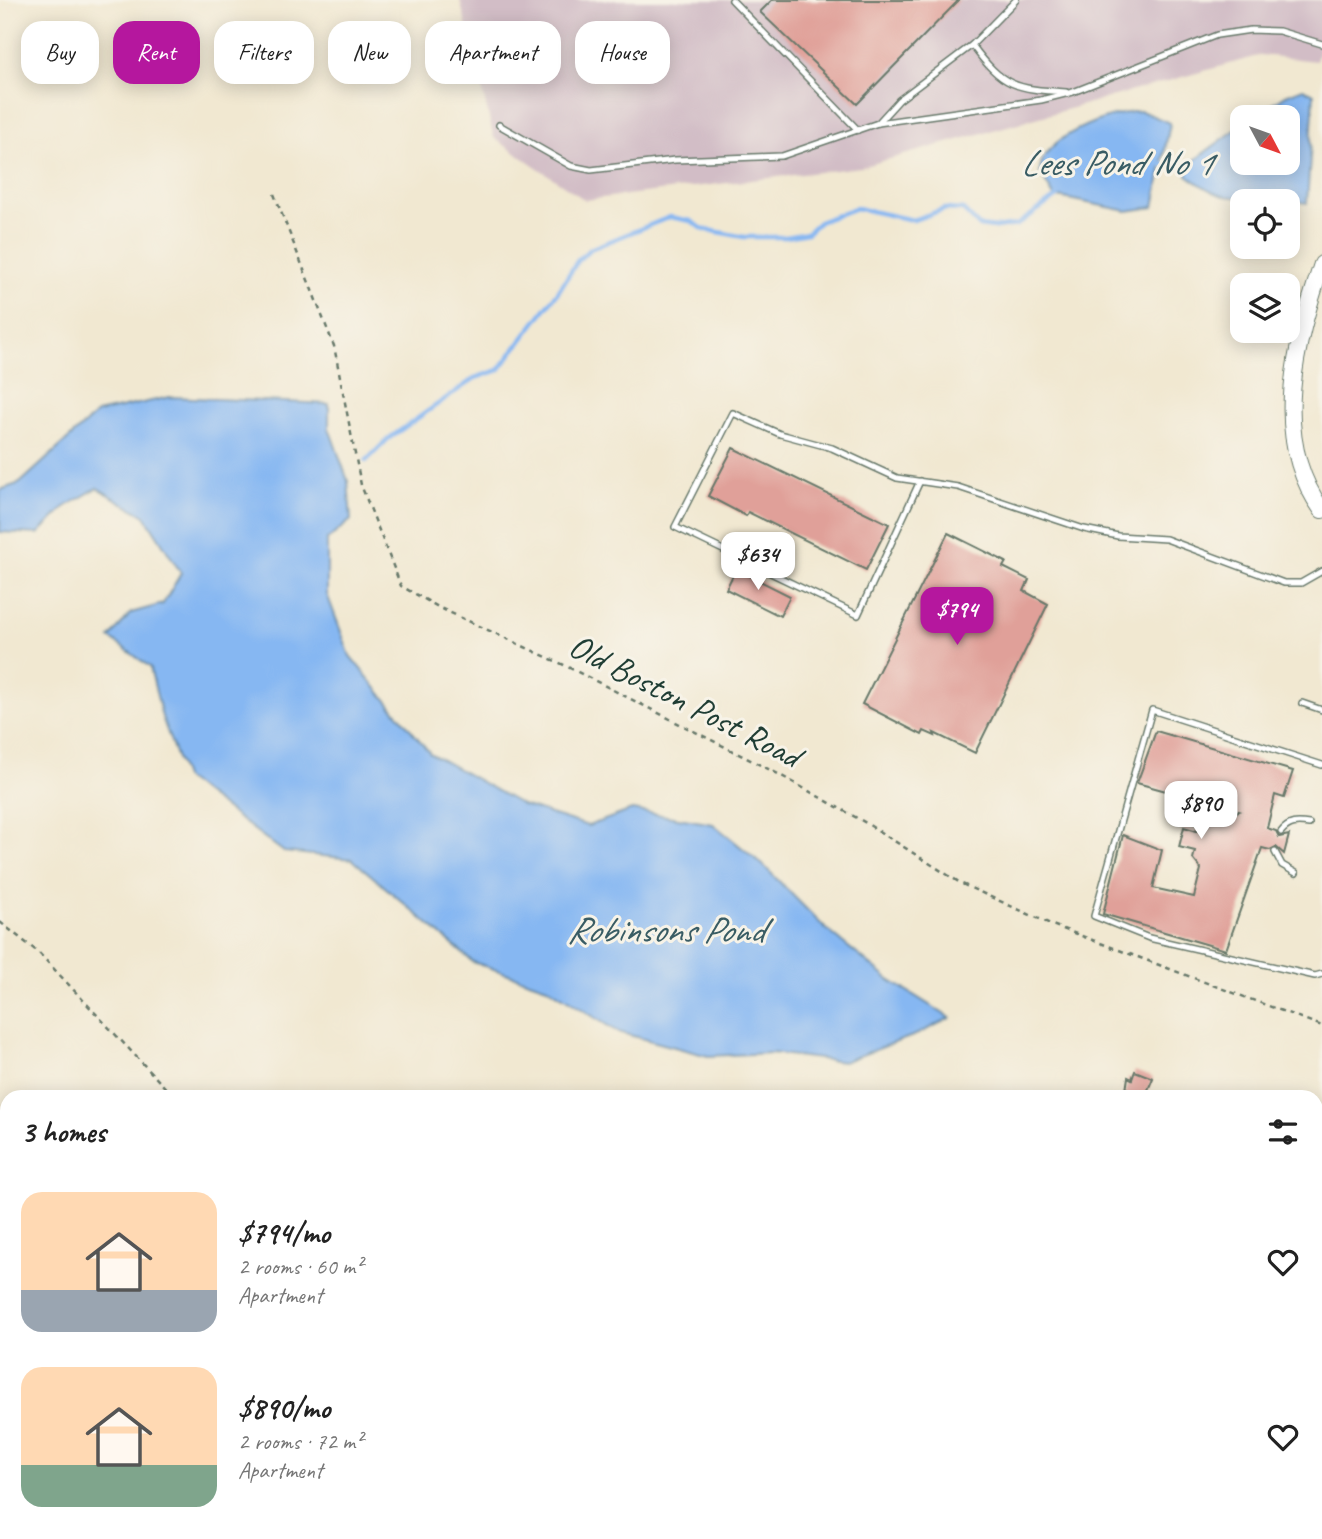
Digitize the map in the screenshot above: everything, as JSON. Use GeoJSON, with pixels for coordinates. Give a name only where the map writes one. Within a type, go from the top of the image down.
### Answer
{"type":"FeatureCollection","features":[{"type":"Feature","properties":{"kind":"main road"},"geometry":{"type":"LineString","coordinates":[[1322,264],[1294,363],[1291,404],[1295,447],[1312,495],[1322,510]]}},
{"type":"Feature","properties":{"kind":"lane"},"geometry":{"type":"LineString","coordinates":[[732,0],[858,130]]}},
{"type":"Feature","properties":{"kind":"lane"},"geometry":{"type":"LineString","coordinates":[[878,123],[899,100],[972,45],[1016,0]]}},
{"type":"Feature","properties":{"kind":"lane"},"geometry":{"type":"LineString","coordinates":[[499,125],[571,166],[591,170],[675,160],[782,156],[878,123],[1041,100],[1073,92],[1217,35],[1251,30],[1279,32],[1322,44]]}},
{"type":"Feature","properties":{"kind":"lane"},"geometry":{"type":"LineString","coordinates":[[972,45],[1006,83],[1031,90],[1073,92]]}},
{"type":"Feature","properties":{"kind":"lane"},"geometry":{"type":"LineString","coordinates":[[920,481],[858,615],[674,527],[733,414],[780,434],[832,448],[897,478],[920,481],[958,487],[1084,529],[1118,536],[1166,539],[1284,583],[1301,583],[1322,571]]}},
{"type":"Feature","properties":{"kind":"lane"},"geometry":{"type":"LineString","coordinates":[[1302,703],[1322,710]]}},
{"type":"Feature","properties":{"kind":"lane"},"geometry":{"type":"LineString","coordinates":[[1322,765],[1152,710],[1094,916],[1149,938],[1315,976],[1322,974]]}},
{"type":"Feature","properties":{"kind":"lane"},"geometry":{"type":"LineString","coordinates":[[1281,832],[1286,825],[1298,822],[1309,824]]}},
{"type":"Feature","properties":{"kind":"lane"},"geometry":{"type":"LineString","coordinates":[[1275,852],[1282,865],[1296,873]]}},
{"type":"Feature","properties":{"kind":"path","name":"Old Boston Post Road"},"geometry":{"type":"LineString","coordinates":[[274,194],[334,346],[361,485],[401,586],[440,608],[564,665],[780,775],[866,823],[962,884],[1055,926],[1322,1026]]}},
{"type":"Feature","properties":{"kind":"path"},"geometry":{"type":"LineString","coordinates":[[0,922],[39,953],[167,1090]]}},
{"type":"Feature","properties":{"kind":"shaded area"},"geometry":{"type":"Polygon","coordinates":[[[460,0],[1322,0],[1322,42],[1316,61],[1261,55],[861,167],[585,200],[494,138],[481,84],[561,84],[561,21],[465,21],[460,0]]]}},
{"type":"Feature","properties":{"kind":"water"},"geometry":{"type":"Polygon","coordinates":[[[1303,88],[1314,94],[1307,203],[1300,202],[1300,189],[1230,189],[1230,196],[1226,196],[1209,190],[1187,175],[1189,164],[1230,134],[1230,175],[1300,175],[1300,105],[1271,105],[1303,88]]]}},
{"type":"Feature","properties":{"kind":"water","name":"Lees Pond No 1"},"geometry":{"type":"Polygon","coordinates":[[[1141,111],[1170,123],[1154,207],[1127,211],[1054,196],[1040,173],[1043,160],[1051,148],[1079,129],[1096,122],[1141,111]]]}},
{"type":"Feature","properties":{"kind":"water","name":"Robinsons Pond"},"geometry":{"type":"Polygon","coordinates":[[[170,397],[329,404],[329,428],[348,481],[351,520],[327,540],[327,594],[350,656],[430,753],[522,805],[588,826],[632,810],[713,824],[763,865],[826,929],[888,979],[950,1018],[918,1034],[843,1062],[772,1053],[708,1056],[618,1032],[547,987],[473,962],[352,859],[284,852],[184,778],[162,717],[150,667],[110,638],[131,613],[163,604],[181,573],[145,516],[97,488],[65,507],[38,534],[0,532],[0,490],[20,483],[97,413],[170,397]]]}},
{"type":"Feature","properties":{"kind":"building"},"geometry":{"type":"Polygon","coordinates":[[[772,0],[959,0],[857,104],[760,12],[772,0]]]}},
{"type":"Feature","properties":{"kind":"building"},"geometry":{"type":"Polygon","coordinates":[[[733,448],[889,524],[866,570],[748,512],[746,516],[708,496],[733,448]]]}},
{"type":"Feature","properties":{"kind":"building"},"geometry":{"type":"Polygon","coordinates":[[[948,533],[1006,562],[1003,567],[1029,580],[1024,591],[1048,604],[975,753],[934,733],[935,736],[924,731],[922,735],[862,704],[948,533]]]}},
{"type":"Feature","properties":{"kind":"building"},"geometry":{"type":"Polygon","coordinates":[[[736,569],[790,596],[780,616],[726,589],[736,569]]]}},
{"type":"Feature","properties":{"kind":"building"},"geometry":{"type":"Polygon","coordinates":[[[1156,731],[1293,771],[1284,798],[1275,795],[1267,828],[1276,831],[1279,837],[1289,835],[1284,854],[1276,847],[1270,850],[1262,848],[1226,950],[1103,914],[1123,835],[1162,850],[1153,888],[1194,897],[1201,869],[1193,859],[1195,851],[1179,847],[1184,827],[1197,831],[1204,822],[1239,811],[1137,783],[1156,731]]]}},
{"type":"Feature","properties":{"kind":"building"},"geometry":{"type":"Polygon","coordinates":[[[1135,1071],[1153,1078],[1148,1090],[1126,1090],[1128,1077],[1132,1079],[1135,1071]]]}},
{"type":"Feature","properties":{"kind":"waterway"},"geometry":{"type":"LineString","coordinates":[[1157,164],[1190,167]]}},
{"type":"Feature","properties":{"kind":"waterway"},"geometry":{"type":"LineString","coordinates":[[366,461],[388,439],[475,378],[499,370],[558,292],[578,260],[590,249],[670,217],[691,221],[703,229],[744,237],[786,237],[807,233],[819,222],[856,208],[913,220],[945,209],[963,210],[979,226],[995,228],[1017,225],[1059,195]]}}]}
